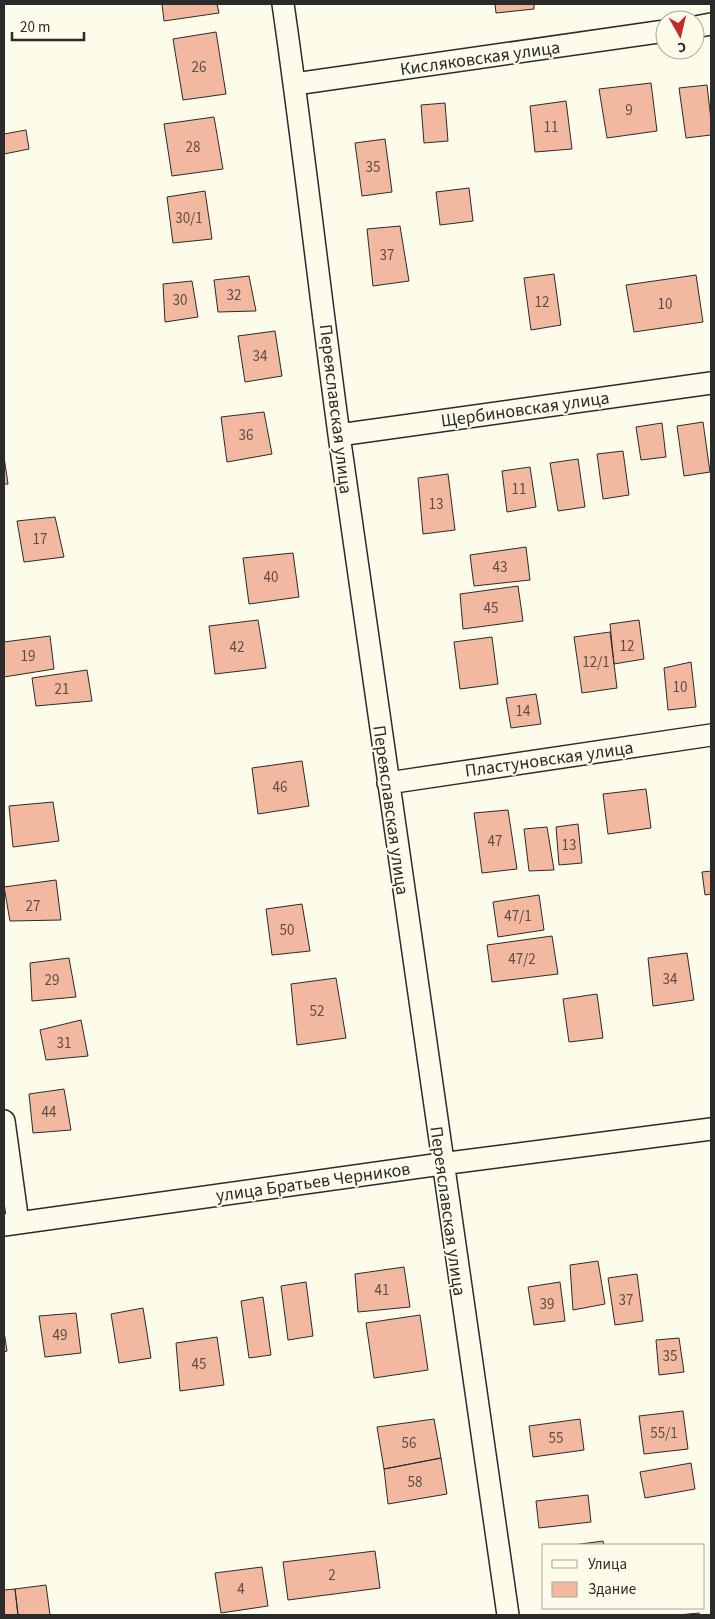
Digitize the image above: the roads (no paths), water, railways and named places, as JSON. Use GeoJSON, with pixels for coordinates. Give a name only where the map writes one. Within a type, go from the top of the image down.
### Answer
{"type":"FeatureCollection","features":[{"type":"Feature","properties":{"kind":"street","name":"Переяславская улица"},"geometry":{"type":"LineString","coordinates":[[283,4],[295,84],[339,435],[441,1164],[508,1615]]}},
{"type":"Feature","properties":{"kind":"street","name":"Кисляковская улица"},"geometry":{"type":"LineString","coordinates":[[295,84],[655,32]]}},
{"type":"Feature","properties":{"kind":"street","name":"Щербиновская улица"},"geometry":{"type":"LineString","coordinates":[[339,435],[711,384]]}},
{"type":"Feature","properties":{"kind":"street","name":"Пластуновская улица"},"geometry":{"type":"LineString","coordinates":[[388,783],[711,735]]}},
{"type":"Feature","properties":{"kind":"street"},"geometry":{"type":"LineString","coordinates":[[4,1121],[11,1224]]}},
{"type":"Feature","properties":{"kind":"street","name":"улица Братьев Черников"},"geometry":{"type":"LineString","coordinates":[[11,1224],[441,1164],[711,1129]]}}]}
